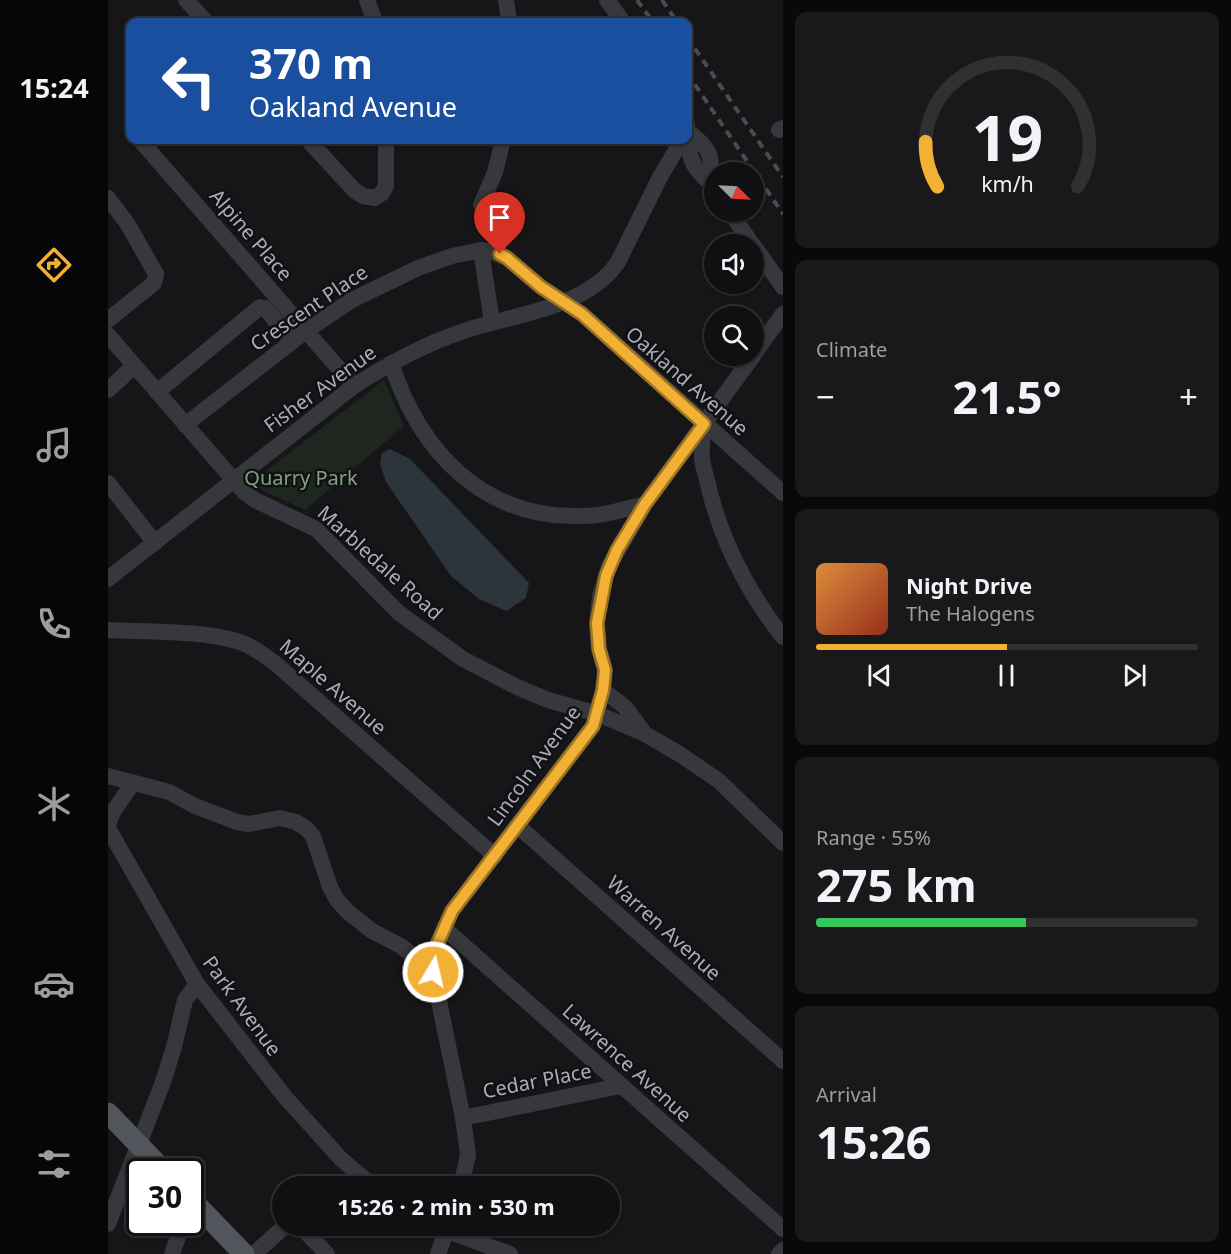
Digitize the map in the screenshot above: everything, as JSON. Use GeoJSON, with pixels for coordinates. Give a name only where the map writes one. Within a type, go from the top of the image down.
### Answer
{"type":"FeatureCollection","features":[{"type":"Feature","properties":{"kind":"main road"},"geometry":{"type":"LineString","coordinates":[[108,1113],[152,1158]]}},
{"type":"Feature","properties":{"kind":"main road"},"geometry":{"type":"LineString","coordinates":[[204,1215],[244,1254]]}},
{"type":"Feature","properties":{"kind":"street"},"geometry":{"type":"LineString","coordinates":[[186,0],[202,18]]}},
{"type":"Feature","properties":{"kind":"street"},"geometry":{"type":"LineString","coordinates":[[367,0],[374,18]]}},
{"type":"Feature","properties":{"kind":"street"},"geometry":{"type":"LineString","coordinates":[[506,0],[508,18]]}},
{"type":"Feature","properties":{"kind":"street"},"geometry":{"type":"LineString","coordinates":[[607,0],[620,18]]}},
{"type":"Feature","properties":{"kind":"street","name":"Alpine Place"},"geometry":{"type":"LineString","coordinates":[[144,144],[354,386]]}},
{"type":"Feature","properties":{"kind":"street"},"geometry":{"type":"LineString","coordinates":[[312,144],[354,190],[369,198],[380,196],[386,186],[386,144]]}},
{"type":"Feature","properties":{"kind":"street"},"geometry":{"type":"LineString","coordinates":[[481,205],[495,172],[502,144]]}},
{"type":"Feature","properties":{"kind":"street","name":"Fisher Avenue"},"geometry":{"type":"LineString","coordinates":[[108,579],[354,386],[391,363],[425,346],[492,322],[541,310],[591,289],[613,270],[627,247],[660,177],[680,144]]}},
{"type":"Feature","properties":{"kind":"street"},"geometry":{"type":"LineString","coordinates":[[688,144],[688,154],[704,177]]}},
{"type":"Feature","properties":{"kind":"street"},"geometry":{"type":"LineString","coordinates":[[108,198],[127,224],[156,274],[154,284],[108,320]]}},
{"type":"Feature","properties":{"kind":"street"},"geometry":{"type":"LineString","coordinates":[[481,250],[492,322]]}},
{"type":"Feature","properties":{"kind":"street","name":"Crescent Place"},"geometry":{"type":"LineString","coordinates":[[185,425],[292,341],[352,300],[384,282],[452,256],[481,250],[490,251],[507,258],[541,287],[562,301]]}},
{"type":"Feature","properties":{"kind":"street"},"geometry":{"type":"LineString","coordinates":[[764,260],[783,287]]}},
{"type":"Feature","properties":{"kind":"street","name":"Oakland Avenue"},"geometry":{"type":"LineString","coordinates":[[562,301],[582,314],[783,494]]}},
{"type":"Feature","properties":{"kind":"street"},"geometry":{"type":"LineString","coordinates":[[157,392],[260,307],[265,308],[292,341]]}},
{"type":"Feature","properties":{"kind":"street","name":"Lincoln Avenue"},"geometry":{"type":"LineString","coordinates":[[764,340],[783,314]]}},
{"type":"Feature","properties":{"kind":"street","name":"Marbledale Road"},"geometry":{"type":"LineString","coordinates":[[108,335],[244,492],[255,500],[316,529],[399,614],[463,659],[517,687],[548,700],[598,714],[645,734],[681,755],[719,781],[783,843]]}},
{"type":"Feature","properties":{"kind":"street"},"geometry":{"type":"LineString","coordinates":[[391,363],[416,418],[433,446],[449,465],[478,489],[517,507],[562,516],[606,513],[645,504]]}},
{"type":"Feature","properties":{"kind":"street"},"geometry":{"type":"LineString","coordinates":[[108,390],[135,366]]}},
{"type":"Feature","properties":{"kind":"street","name":"Lincoln Avenue"},"geometry":{"type":"LineString","coordinates":[[463,1176],[468,1155],[463,1118],[433,972],[436,947],[452,911],[593,726],[598,714],[605,670],[599,649],[597,623],[600,596],[613,558],[645,504],[745,366]]}},
{"type":"Feature","properties":{"kind":"street"},"geometry":{"type":"LineString","coordinates":[[704,424],[702,458],[710,494],[721,525],[741,572],[760,605],[783,637]]}},
{"type":"Feature","properties":{"kind":"street"},"geometry":{"type":"LineString","coordinates":[[108,483],[155,543]]}},
{"type":"Feature","properties":{"kind":"street","name":"Maple Avenue"},"geometry":{"type":"LineString","coordinates":[[108,630],[224,638],[258,651],[495,856]]}},
{"type":"Feature","properties":{"kind":"street","name":"Marbledale Road"},"geometry":{"type":"LineString","coordinates":[[603,690],[625,707],[645,734]]}},
{"type":"Feature","properties":{"kind":"street"},"geometry":{"type":"LineString","coordinates":[[108,776],[169,792],[195,806],[237,822],[249,824],[280,818],[296,822],[313,836],[325,875],[337,900],[359,922],[401,946],[433,972]]}},
{"type":"Feature","properties":{"kind":"street"},"geometry":{"type":"LineString","coordinates":[[108,827],[113,812],[133,783]]}},
{"type":"Feature","properties":{"kind":"street","name":"Warren Avenue"},"geometry":{"type":"LineString","coordinates":[[518,826],[783,1061]]}},
{"type":"Feature","properties":{"kind":"street","name":"Park Avenue"},"geometry":{"type":"LineString","coordinates":[[108,827],[197,984],[285,1097],[341,1159],[361,1176]]}},
{"type":"Feature","properties":{"kind":"street","name":"Lawrence Avenue"},"geometry":{"type":"LineString","coordinates":[[444,928],[783,1228]]}},
{"type":"Feature","properties":{"kind":"street"},"geometry":{"type":"LineString","coordinates":[[401,946],[423,949],[436,947]]}},
{"type":"Feature","properties":{"kind":"street"},"geometry":{"type":"LineString","coordinates":[[108,1224],[170,1059],[185,1000],[197,984]]}},
{"type":"Feature","properties":{"kind":"street","name":"Cedar Place"},"geometry":{"type":"LineString","coordinates":[[463,1118],[620,1086]]}},
{"type":"Feature","properties":{"kind":"street"},"geometry":{"type":"LineString","coordinates":[[172,1254],[178,1236]]}},
{"type":"Feature","properties":{"kind":"street"},"geometry":{"type":"LineString","coordinates":[[254,1254],[274,1236]]}},
{"type":"Feature","properties":{"kind":"street"},"geometry":{"type":"LineString","coordinates":[[310,1236],[327,1254]]}},
{"type":"Feature","properties":{"kind":"street"},"geometry":{"type":"LineString","coordinates":[[438,1254],[441,1236]]}},
{"type":"Feature","properties":{"kind":"street"},"geometry":{"type":"LineString","coordinates":[[465,1236],[510,1254]]}},
{"type":"Feature","properties":{"kind":"street"},"geometry":{"type":"LineString","coordinates":[[779,1254],[783,1250]]}},
{"type":"Feature","properties":{"kind":"green space","name":"Quarry Park"},"geometry":{"type":"Polygon","coordinates":[[[384,380],[404,426],[305,510],[259,489],[253,481],[384,380]]]}},
{"type":"Feature","properties":{"kind":"shaded area"},"geometry":{"type":"Polygon","coordinates":[[[390,449],[410,459],[529,583],[526,598],[506,611],[479,599],[451,576],[386,482],[380,464],[382,453],[390,449]]]}},
{"type":"Feature","properties":{"kind":"railway"},"geometry":{"type":"LineString","coordinates":[[637,0],[650,18]]}},
{"type":"Feature","properties":{"kind":"railway"},"geometry":{"type":"LineString","coordinates":[[662,0],[674,18]]}},
{"type":"Feature","properties":{"kind":"railway"},"geometry":{"type":"LineString","coordinates":[[692,44],[783,177]]}},
{"type":"Feature","properties":{"kind":"railway"},"geometry":{"type":"LineString","coordinates":[[692,80],[783,214]]}},
{"type":"Feature","properties":{"kind":"route"},"geometry":{"type":"LineString","coordinates":[[433,972],[436,947],[452,911],[593,726],[603,690],[605,670],[599,649],[597,623],[600,596],[609,566],[645,504],[704,424],[582,314],[541,287],[500,254]]}}]}
